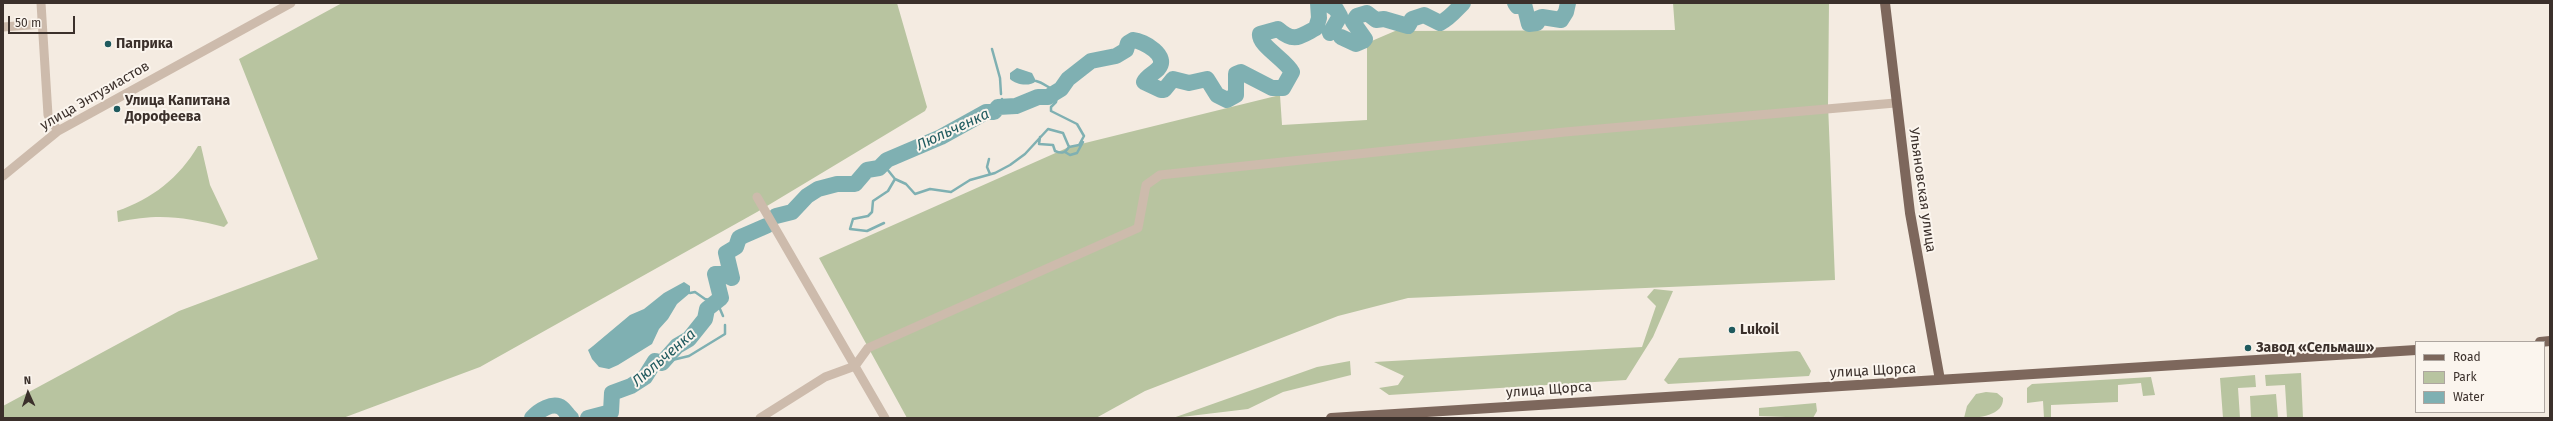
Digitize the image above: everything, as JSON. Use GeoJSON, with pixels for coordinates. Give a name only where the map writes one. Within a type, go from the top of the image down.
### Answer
{"type":"FeatureCollection","features":[{"type":"Feature","properties":{"kind":"main road","name":"Ульяновская улица"},"geometry":{"type":"LineString","coordinates":[[1885,3],[1895,103],[1910,213],[1940,380]]}},
{"type":"Feature","properties":{"kind":"main road","name":"улица Щорса"},"geometry":{"type":"LineString","coordinates":[[1331,418],[2415,350]]}},
{"type":"Feature","properties":{"kind":"street"},"geometry":{"type":"LineString","coordinates":[[41,3],[48,115],[58,131]]}},
{"type":"Feature","properties":{"kind":"street","name":"улица Энтузиастов"},"geometry":{"type":"LineString","coordinates":[[3,176],[58,131],[291,3]]}},
{"type":"Feature","properties":{"kind":"street"},"geometry":{"type":"LineString","coordinates":[[3,26],[42,24]]}},
{"type":"Feature","properties":{"kind":"street"},"geometry":{"type":"LineString","coordinates":[[760,418],[825,377],[855,366],[868,348],[1138,228],[1146,185],[1160,175],[1565,132],[1895,103]]}},
{"type":"Feature","properties":{"kind":"street"},"geometry":{"type":"LineString","coordinates":[[757,197],[885,418]]}},
{"type":"Feature","properties":{"kind":"green space"},"geometry":{"type":"Polygon","coordinates":[[[342,3],[897,3],[927,107],[925,111],[757,212],[480,367],[343,418],[3,418],[3,406],[179,311],[318,259],[239,59],[342,3]]]}},
{"type":"Feature","properties":{"kind":"green space"},"geometry":{"type":"Polygon","coordinates":[[[1673,3],[1829,3],[1828,104],[1835,280],[1408,298],[1338,316],[1145,391],[1096,418],[907,418],[819,258],[1069,147],[1280,95],[1282,125],[1367,120],[1367,43],[1395,31],[1675,30],[1673,3]]]}},
{"type":"Feature","properties":{"kind":"green space"},"geometry":{"type":"Polygon","coordinates":[[[198,146],[201,146],[210,185],[228,223],[224,227],[172,217],[133,219],[118,222],[117,211],[142,200],[164,186],[182,168],[198,146]]]}},
{"type":"Feature","properties":{"kind":"green space"},"geometry":{"type":"Polygon","coordinates":[[[1654,289],[1673,291],[1653,337],[1626,380],[1389,395],[1379,388],[1398,385],[1404,376],[1374,362],[1642,347],[1656,306],[1647,297],[1654,289]]]}},
{"type":"Feature","properties":{"kind":"green space"},"geometry":{"type":"Polygon","coordinates":[[[1800,352],[1811,371],[1809,376],[1668,384],[1664,380],[1679,358],[1800,352]]]}},
{"type":"Feature","properties":{"kind":"green space"},"geometry":{"type":"Polygon","coordinates":[[[1350,361],[1351,375],[1283,392],[1248,409],[1173,418],[1317,367],[1350,361]]]}},
{"type":"Feature","properties":{"kind":"green space"},"geometry":{"type":"Polygon","coordinates":[[[2301,373],[2303,418],[2287,418],[2285,385],[2266,386],[2265,375],[2301,373]]]}},
{"type":"Feature","properties":{"kind":"green space"},"geometry":{"type":"Polygon","coordinates":[[[2255,375],[2256,387],[2238,388],[2240,418],[2223,418],[2220,378],[2255,375]]]}},
{"type":"Feature","properties":{"kind":"green space"},"geometry":{"type":"Polygon","coordinates":[[[2151,377],[2155,395],[2143,396],[2141,383],[2118,385],[2118,402],[2051,405],[2051,418],[2044,418],[2043,401],[2027,403],[2027,388],[2032,384],[2151,377]]]}},
{"type":"Feature","properties":{"kind":"green space"},"geometry":{"type":"Polygon","coordinates":[[[1986,392],[1997,393],[2003,398],[1999,409],[1989,415],[1964,418],[1967,406],[1976,394],[1986,392]]]}},
{"type":"Feature","properties":{"kind":"green space"},"geometry":{"type":"Polygon","coordinates":[[[2276,394],[2278,418],[2251,418],[2250,396],[2276,394]]]}},
{"type":"Feature","properties":{"kind":"green space"},"geometry":{"type":"Polygon","coordinates":[[[1816,403],[1817,411],[1813,418],[1759,416],[1759,408],[1816,403]]]}},
{"type":"Feature","properties":{"kind":"water"},"geometry":{"type":"Polygon","coordinates":[[[1017,68],[1032,73],[1036,81],[1027,85],[1019,84],[1010,79],[1010,73],[1017,68]]]}},
{"type":"Feature","properties":{"kind":"water"},"geometry":{"type":"Polygon","coordinates":[[[684,282],[690,286],[690,293],[677,304],[668,319],[659,329],[652,344],[609,369],[599,367],[592,359],[588,350],[630,315],[644,309],[664,293],[684,282]]]}},
{"type":"Feature","properties":{"kind":"waterway","name":"Люльченка"},"geometry":{"type":"LineString","coordinates":[[776,216],[792,212],[807,196],[818,189],[837,184],[855,184],[867,170],[879,168],[887,160],[941,137],[986,112],[994,112],[998,107],[1016,106],[1038,97],[1048,97],[1061,89],[1068,79],[1091,61],[1116,56],[1126,50],[1128,43],[1133,40],[1149,46],[1161,59],[1161,64],[1158,69],[1144,82],[1161,90],[1164,90],[1173,79],[1189,83],[1207,79],[1217,95],[1227,100],[1236,95],[1236,74],[1241,72],[1272,88],[1283,88],[1292,72],[1289,67],[1263,43],[1260,34],[1278,29],[1288,36],[1293,37],[1305,34],[1316,28],[1319,18],[1318,3]]}},
{"type":"Feature","properties":{"kind":"waterway","name":"Люльченка"},"geometry":{"type":"LineString","coordinates":[[1327,3],[1336,9],[1340,16],[1330,33]]}},
{"type":"Feature","properties":{"kind":"waterway","name":"Люльченка"},"geometry":{"type":"LineString","coordinates":[[1341,37],[1356,44],[1363,41],[1365,39],[1353,22],[1357,16],[1367,13],[1376,20],[1384,19],[1408,26],[1412,19],[1424,15],[1440,23],[1450,17],[1463,3]]}},
{"type":"Feature","properties":{"kind":"waterway","name":"Люльченка"},"geometry":{"type":"LineString","coordinates":[[1515,3],[1517,6],[1524,4],[1529,24],[1537,23],[1537,19],[1542,17],[1561,20],[1566,12],[1568,3]]}},
{"type":"Feature","properties":{"kind":"waterway"},"geometry":{"type":"LineString","coordinates":[[992,49],[1000,78],[1001,94]]}},
{"type":"Feature","properties":{"kind":"waterway"},"geometry":{"type":"LineString","coordinates":[[895,179],[906,184],[915,194],[930,189],[951,192],[970,180],[995,173],[1010,165],[1025,154],[1048,129],[1063,133],[1069,147],[1079,145],[1084,136],[1077,124],[1051,111],[1051,107],[1056,102],[1058,91],[1036,81]]}},
{"type":"Feature","properties":{"kind":"waterway","name":"Люльченка"},"geometry":{"type":"LineString","coordinates":[[1002,99],[1002,107]]}},
{"type":"Feature","properties":{"kind":"waterway"},"geometry":{"type":"LineString","coordinates":[[1040,137],[1039,144],[1053,145],[1055,151],[1057,152],[1061,153],[1066,151],[1069,147]]}},
{"type":"Feature","properties":{"kind":"waterway"},"geometry":{"type":"LineString","coordinates":[[1065,152],[1070,155],[1077,153],[1083,142]]}},
{"type":"Feature","properties":{"kind":"waterway"},"geometry":{"type":"LineString","coordinates":[[989,159],[987,167],[990,174]]}},
{"type":"Feature","properties":{"kind":"waterway"},"geometry":{"type":"LineString","coordinates":[[884,223],[867,231],[850,229],[853,219],[868,216],[872,212],[873,201],[888,191],[895,179],[887,169],[885,162]]}},
{"type":"Feature","properties":{"kind":"waterway","name":"Люльченка"},"geometry":{"type":"LineString","coordinates":[[588,418],[611,412],[612,393],[631,386],[645,377],[655,361],[662,363],[677,346],[689,339],[705,319],[707,309],[721,298],[715,274],[724,274],[732,278],[726,253],[736,247],[739,238],[766,226]]}},
{"type":"Feature","properties":{"kind":"waterway"},"geometry":{"type":"LineString","coordinates":[[690,293],[695,292],[705,299],[717,302],[723,316]]}},
{"type":"Feature","properties":{"kind":"waterway"},"geometry":{"type":"LineString","coordinates":[[664,362],[689,356],[725,334],[725,325]]}},
{"type":"Feature","properties":{"kind":"waterway","name":"Люльченка"},"geometry":{"type":"LineString","coordinates":[[532,418],[538,412],[550,406],[558,406],[562,408],[571,418]]}},
{"type":"Feature","properties":{"kind":"place","name":"Паприка"},"geometry":{"type":"Point","coordinates":[108,44]}},
{"type":"Feature","properties":{"kind":"place","name":"Улица Капитана Дорофеева"},"geometry":{"type":"Point","coordinates":[117,109]}},
{"type":"Feature","properties":{"kind":"place","name":"Lukoil"},"geometry":{"type":"Point","coordinates":[1732,330]}},
{"type":"Feature","properties":{"kind":"place","name":"Завод «Сельмаш»"},"geometry":{"type":"Point","coordinates":[2248,348]}}]}
